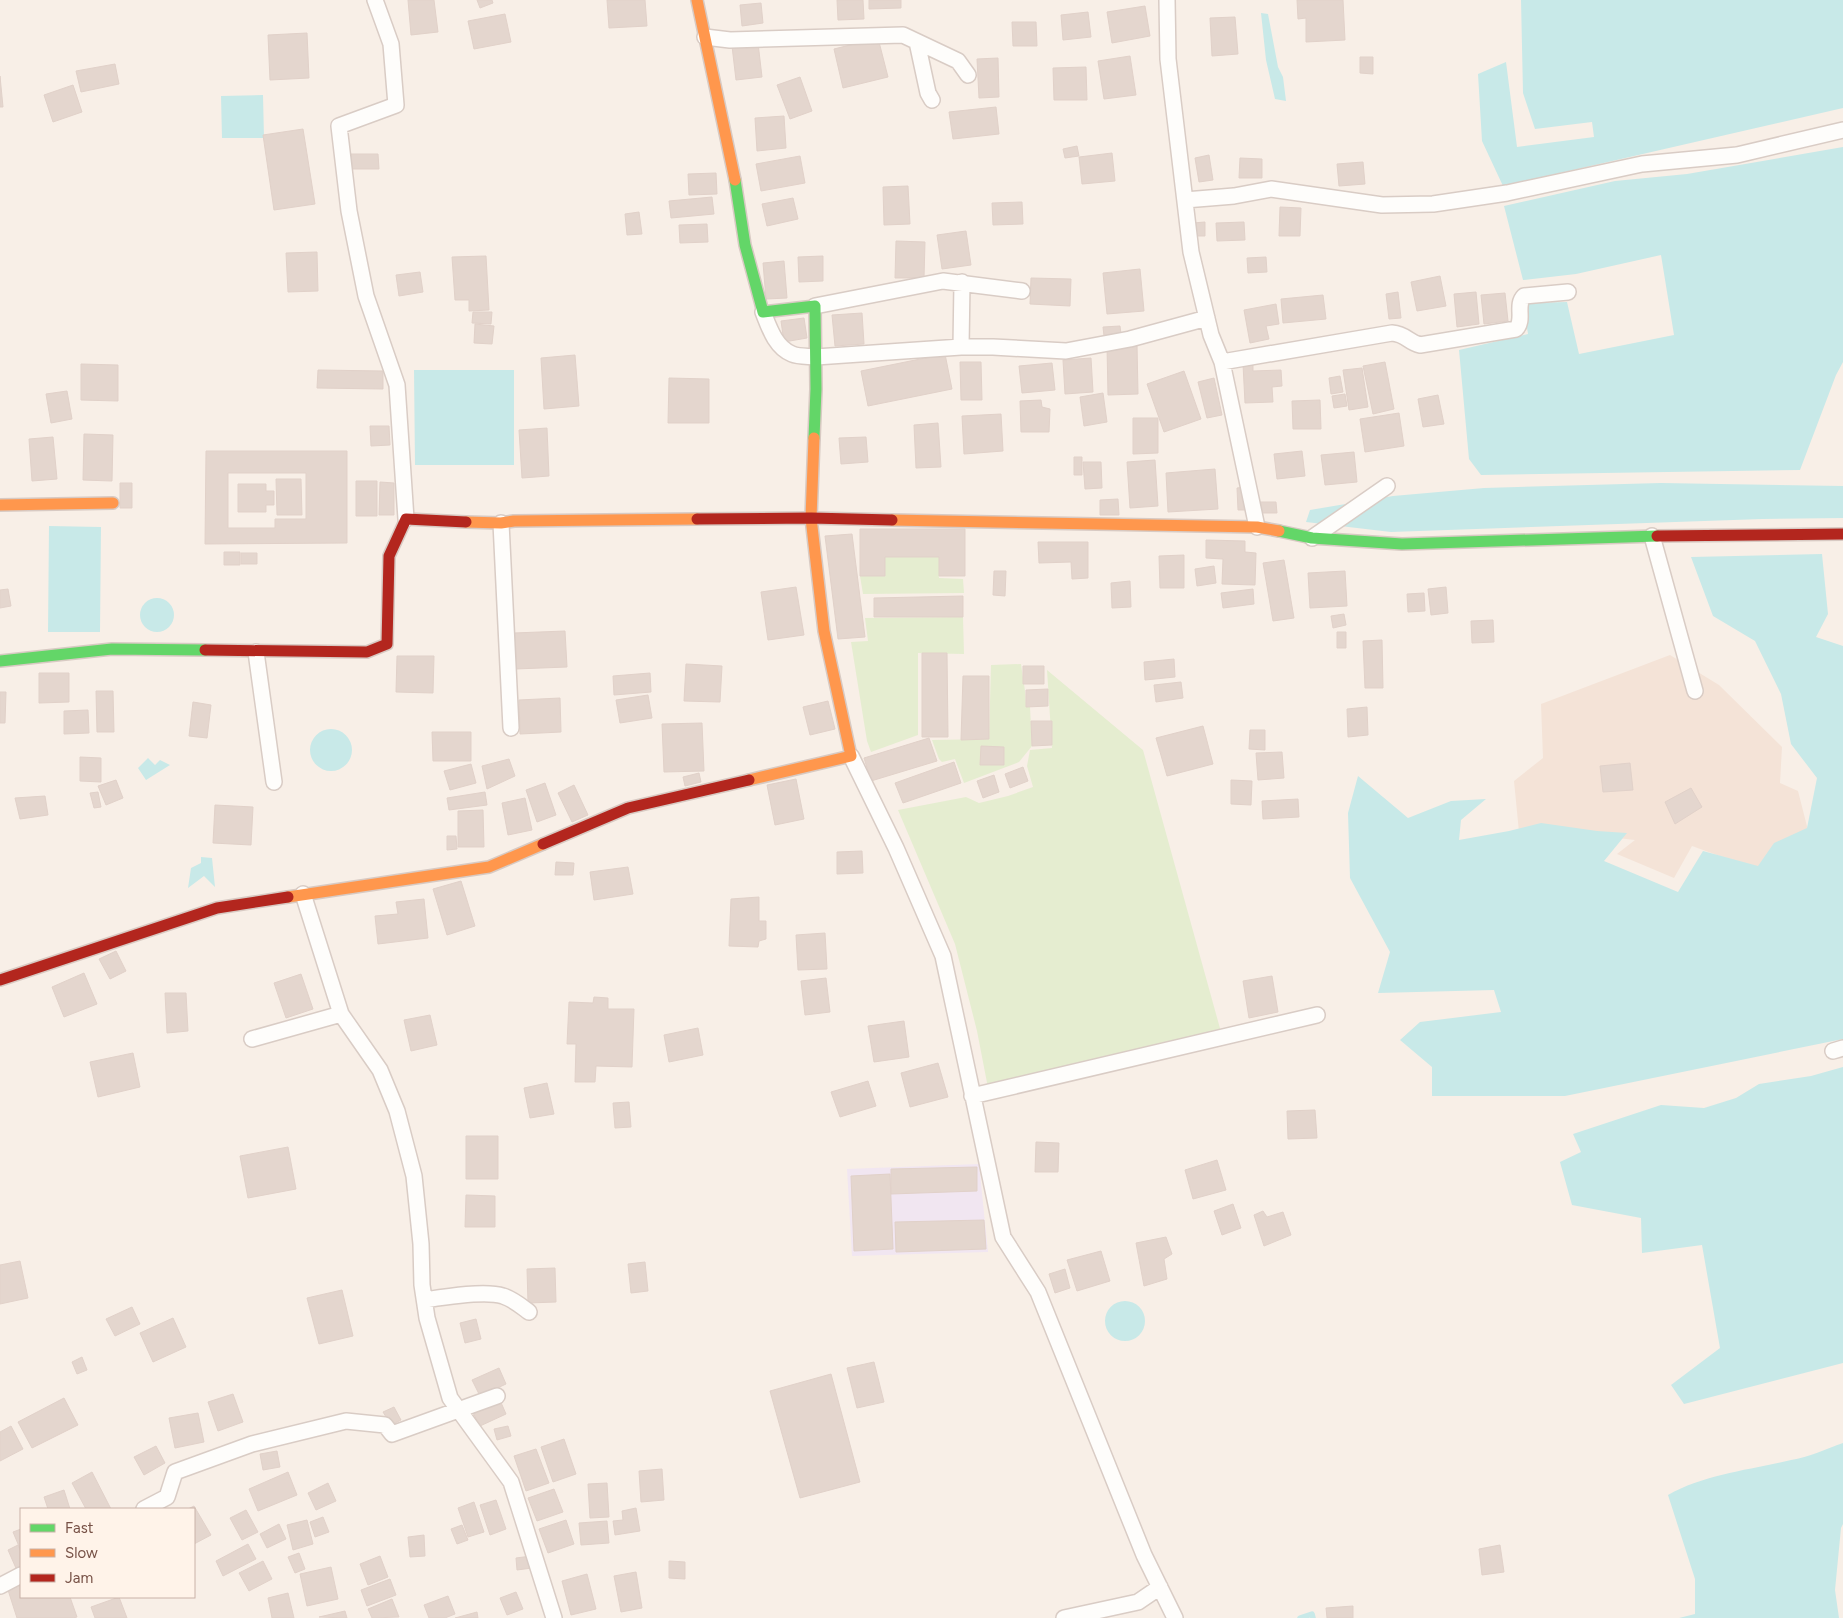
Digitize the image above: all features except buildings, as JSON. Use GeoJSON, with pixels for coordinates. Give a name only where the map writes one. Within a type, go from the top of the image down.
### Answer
{"type":"FeatureCollection","features":[{"type":"Feature","properties":{"kind":"street"},"geometry":{"type":"LineString","coordinates":[[0,661],[112,649],[367,652],[387,644],[389,556],[406,519],[397,384],[366,296],[349,211],[339,126],[396,105],[391,44],[375,0]]}},
{"type":"Feature","properties":{"kind":"street"},"geometry":{"type":"LineString","coordinates":[[697,0],[734,173],[745,245],[754,282],[763,312],[774,337],[782,348],[792,354],[816,357],[961,347],[993,347],[1066,352],[1130,339],[1207,318]]}},
{"type":"Feature","properties":{"kind":"street"},"geometry":{"type":"LineString","coordinates":[[1167,0],[1168,59],[1191,252],[1211,335],[1222,362],[1257,527]]}},
{"type":"Feature","properties":{"kind":"street"},"geometry":{"type":"LineString","coordinates":[[705,37],[730,40],[903,36],[958,61],[968,75]]}},
{"type":"Feature","properties":{"kind":"street"},"geometry":{"type":"LineString","coordinates":[[917,42],[928,93],[932,100]]}},
{"type":"Feature","properties":{"kind":"street"},"geometry":{"type":"LineString","coordinates":[[1185,200],[1234,196],[1271,189],[1382,205],[1433,204],[1507,193],[1642,164],[1737,155],[1843,130]]}},
{"type":"Feature","properties":{"kind":"street"},"geometry":{"type":"LineString","coordinates":[[763,312],[815,306],[943,281],[1022,291]]}},
{"type":"Feature","properties":{"kind":"street"},"geometry":{"type":"LineString","coordinates":[[961,347],[962,282]]}},
{"type":"Feature","properties":{"kind":"street"},"geometry":{"type":"LineString","coordinates":[[1222,362],[1392,334],[1400,334],[1420,345],[1516,329],[1520,324],[1520,303],[1524,296],[1568,292]]}},
{"type":"Feature","properties":{"kind":"street"},"geometry":{"type":"LineString","coordinates":[[815,306],[816,357],[811,518],[824,631],[851,756],[896,848],[943,956],[1003,1237],[1038,1292],[1127,1513],[1175,1618]]}},
{"type":"Feature","properties":{"kind":"street"},"geometry":{"type":"LineString","coordinates":[[1312,538],[1387,486]]}},
{"type":"Feature","properties":{"kind":"street"},"geometry":{"type":"LineString","coordinates":[[0,505],[113,503]]}},
{"type":"Feature","properties":{"kind":"street"},"geometry":{"type":"LineString","coordinates":[[406,519],[501,523],[514,521],[811,518],[1257,527],[1312,538],[1402,544],[1652,536],[1843,534]]}},
{"type":"Feature","properties":{"kind":"street"},"geometry":{"type":"LineString","coordinates":[[501,523],[511,728]]}},
{"type":"Feature","properties":{"kind":"street"},"geometry":{"type":"LineString","coordinates":[[1652,536],[1695,691]]}},
{"type":"Feature","properties":{"kind":"street"},"geometry":{"type":"LineString","coordinates":[[256,652],[274,782]]}},
{"type":"Feature","properties":{"kind":"street"},"geometry":{"type":"LineString","coordinates":[[0,980],[217,908],[489,867],[628,808],[851,756]]}},
{"type":"Feature","properties":{"kind":"street"},"geometry":{"type":"LineString","coordinates":[[303,894],[341,1014],[380,1070],[397,1111],[414,1176],[421,1244],[422,1285],[428,1318],[450,1398],[511,1482],[554,1618]]}},
{"type":"Feature","properties":{"kind":"street"},"geometry":{"type":"LineString","coordinates":[[252,1038],[341,1014]]}},
{"type":"Feature","properties":{"kind":"street"},"geometry":{"type":"LineString","coordinates":[[972,1096],[1317,1015]]}},
{"type":"Feature","properties":{"kind":"street"},"geometry":{"type":"LineString","coordinates":[[425,1300],[472,1295],[501,1295],[518,1303],[529,1312]]}},
{"type":"Feature","properties":{"kind":"street"},"geometry":{"type":"LineString","coordinates":[[146,1508],[167,1497],[175,1472],[252,1444],[346,1421],[385,1425],[392,1434],[497,1396]]}},
{"type":"Feature","properties":{"kind":"street"},"geometry":{"type":"LineString","coordinates":[[0,1586],[20,1576]]}},
{"type":"Feature","properties":{"kind":"street"},"geometry":{"type":"LineString","coordinates":[[1064,1618],[1138,1602],[1160,1587]]}},
{"type":"Feature","properties":{"kind":"shaded area"},"geometry":{"type":"Polygon","coordinates":[[[1670,655],[1719,685],[1782,747],[1780,783],[1798,791],[1811,842],[1764,872],[1692,846],[1674,878],[1617,854],[1635,840],[1542,829],[1519,832],[1514,781],[1543,758],[1541,704],[1670,655]]]}},
{"type":"Feature","properties":{"kind":"shaded area"},"geometry":{"type":"Polygon","coordinates":[[[979,1164],[988,1252],[852,1256],[847,1169],[979,1164]]]}},
{"type":"Feature","properties":{"kind":"green space"},"geometry":{"type":"Polygon","coordinates":[[[885,557],[939,557],[939,578],[963,579],[964,593],[863,594],[860,576],[885,557]]]}},
{"type":"Feature","properties":{"kind":"green space"},"geometry":{"type":"Polygon","coordinates":[[[963,617],[964,654],[918,653],[918,735],[871,752],[867,741],[851,642],[868,641],[865,618],[963,617]]]}},
{"type":"Feature","properties":{"kind":"green space"},"geometry":{"type":"Polygon","coordinates":[[[1021,664],[1026,707],[1030,707],[1032,746],[1019,762],[964,783],[955,759],[942,762],[932,740],[989,739],[991,665],[1021,664]]]}},
{"type":"Feature","properties":{"kind":"green space"},"geometry":{"type":"Polygon","coordinates":[[[1047,670],[1143,750],[1221,1032],[989,1093],[977,1031],[955,944],[898,810],[966,797],[979,803],[1008,796],[1033,787],[1027,766],[1030,750],[1052,748],[1047,670]]]}},
{"type":"Feature","properties":{"kind":"water"},"geometry":{"type":"Polygon","coordinates":[[[1521,0],[1843,0],[1843,108],[1503,186],[1482,141],[1478,74],[1506,62],[1517,147],[1594,137],[1592,122],[1535,129],[1523,93],[1521,0]]]}},
{"type":"Feature","properties":{"kind":"water"},"geometry":{"type":"Polygon","coordinates":[[[1261,13],[1268,14],[1278,67],[1283,77],[1286,101],[1275,99],[1266,60],[1261,13]]]}},
{"type":"Feature","properties":{"kind":"water"},"geometry":{"type":"Polygon","coordinates":[[[263,95],[264,138],[222,138],[221,96],[263,95]]]}},
{"type":"Feature","properties":{"kind":"water"},"geometry":{"type":"Polygon","coordinates":[[[1843,147],[1843,362],[1836,375],[1800,470],[1481,475],[1469,459],[1459,350],[1528,334],[1523,303],[1567,302],[1579,354],[1674,335],[1661,255],[1576,274],[1523,280],[1504,206],[1615,181],[1687,174],[1843,147]]]}},
{"type":"Feature","properties":{"kind":"water"},"geometry":{"type":"Polygon","coordinates":[[[414,370],[514,370],[514,465],[415,465],[414,370]]]}},
{"type":"Feature","properties":{"kind":"water"},"geometry":{"type":"Polygon","coordinates":[[[1661,483],[1843,486],[1843,518],[1762,519],[1391,532],[1306,522],[1310,510],[1393,496],[1484,488],[1661,483]]]}},
{"type":"Feature","properties":{"kind":"water"},"geometry":{"type":"Polygon","coordinates":[[[49,526],[101,527],[100,632],[48,632],[49,526]]]}},
{"type":"Feature","properties":{"kind":"water"},"geometry":{"type":"Polygon","coordinates":[[[1822,554],[1828,614],[1816,637],[1843,646],[1843,1039],[1565,1096],[1432,1096],[1432,1067],[1400,1040],[1420,1022],[1501,1012],[1494,990],[1378,993],[1390,952],[1350,878],[1348,813],[1358,776],[1408,818],[1451,801],[1486,799],[1461,820],[1459,840],[1541,823],[1627,833],[1604,861],[1678,892],[1703,851],[1758,866],[1774,843],[1807,828],[1817,778],[1791,744],[1781,694],[1755,641],[1713,616],[1691,557],[1822,554]]]}},
{"type":"Feature","properties":{"kind":"water"},"geometry":{"type":"Polygon","coordinates":[[[157,598],[169,603],[174,615],[169,627],[157,632],[145,627],[140,615],[145,603],[157,598]]]}},
{"type":"Feature","properties":{"kind":"water"},"geometry":{"type":"Polygon","coordinates":[[[335,729],[343,732],[349,738],[352,750],[349,762],[343,768],[327,771],[319,768],[313,762],[310,746],[313,738],[319,732],[335,729]]]}},
{"type":"Feature","properties":{"kind":"water"},"geometry":{"type":"Polygon","coordinates":[[[148,758],[155,765],[160,760],[170,765],[146,780],[138,768],[148,758]]]}},
{"type":"Feature","properties":{"kind":"water"},"geometry":{"type":"Polygon","coordinates":[[[201,857],[212,858],[215,887],[204,876],[188,888],[191,868],[201,863],[201,857]]]}},
{"type":"Feature","properties":{"kind":"water"},"geometry":{"type":"Polygon","coordinates":[[[1843,1067],[1843,1363],[1684,1404],[1671,1385],[1720,1348],[1702,1245],[1642,1253],[1641,1218],[1572,1205],[1560,1162],[1581,1152],[1573,1134],[1661,1105],[1704,1108],[1736,1098],[1759,1084],[1811,1076],[1843,1067]]]}},
{"type":"Feature","properties":{"kind":"water"},"geometry":{"type":"Polygon","coordinates":[[[1129,1301],[1136,1304],[1142,1310],[1145,1321],[1144,1329],[1136,1338],[1129,1341],[1121,1341],[1114,1338],[1106,1329],[1105,1317],[1108,1310],[1117,1302],[1129,1301]]]}},
{"type":"Feature","properties":{"kind":"water"},"geometry":{"type":"Polygon","coordinates":[[[1843,1443],[1843,1524],[1841,1528],[1835,1590],[1839,1618],[1679,1618],[1695,1614],[1695,1579],[1668,1495],[1712,1477],[1804,1457],[1843,1443]]]}},
{"type":"Feature","properties":{"kind":"waterway"},"geometry":{"type":"LineString","coordinates":[[1300,1618],[1312,1614],[1313,1618]]}},
{"type":"Feature","properties":{"kind":"traffic: fast"},"geometry":{"type":"LineString","coordinates":[[735,180],[745,245],[763,312],[815,306],[816,389],[814,438]]}},
{"type":"Feature","properties":{"kind":"traffic: fast"},"geometry":{"type":"LineString","coordinates":[[1279,531],[1312,538],[1402,544],[1657,536]]}},
{"type":"Feature","properties":{"kind":"traffic: fast"},"geometry":{"type":"LineString","coordinates":[[0,661],[112,649],[205,650]]}},
{"type":"Feature","properties":{"kind":"traffic: slow"},"geometry":{"type":"LineString","coordinates":[[697,0],[735,180]]}},
{"type":"Feature","properties":{"kind":"traffic: slow"},"geometry":{"type":"LineString","coordinates":[[749,780],[851,756],[824,631],[811,518],[814,438]]}},
{"type":"Feature","properties":{"kind":"traffic: slow"},"geometry":{"type":"LineString","coordinates":[[0,505],[113,503]]}},
{"type":"Feature","properties":{"kind":"traffic: slow"},"geometry":{"type":"LineString","coordinates":[[466,522],[697,519]]}},
{"type":"Feature","properties":{"kind":"traffic: slow"},"geometry":{"type":"LineString","coordinates":[[892,520],[1257,527],[1279,531]]}},
{"type":"Feature","properties":{"kind":"traffic: slow"},"geometry":{"type":"LineString","coordinates":[[288,897],[489,867],[543,844]]}},
{"type":"Feature","properties":{"kind":"traffic: jam"},"geometry":{"type":"LineString","coordinates":[[697,519],[811,518],[892,520]]}},
{"type":"Feature","properties":{"kind":"traffic: jam"},"geometry":{"type":"LineString","coordinates":[[205,650],[367,652],[387,644],[389,556],[406,519],[466,522]]}},
{"type":"Feature","properties":{"kind":"traffic: jam"},"geometry":{"type":"LineString","coordinates":[[1657,536],[1843,534]]}},
{"type":"Feature","properties":{"kind":"traffic: jam"},"geometry":{"type":"LineString","coordinates":[[543,844],[628,808],[749,780]]}},
{"type":"Feature","properties":{"kind":"traffic: jam"},"geometry":{"type":"LineString","coordinates":[[0,980],[217,908],[288,897]]}}]}
